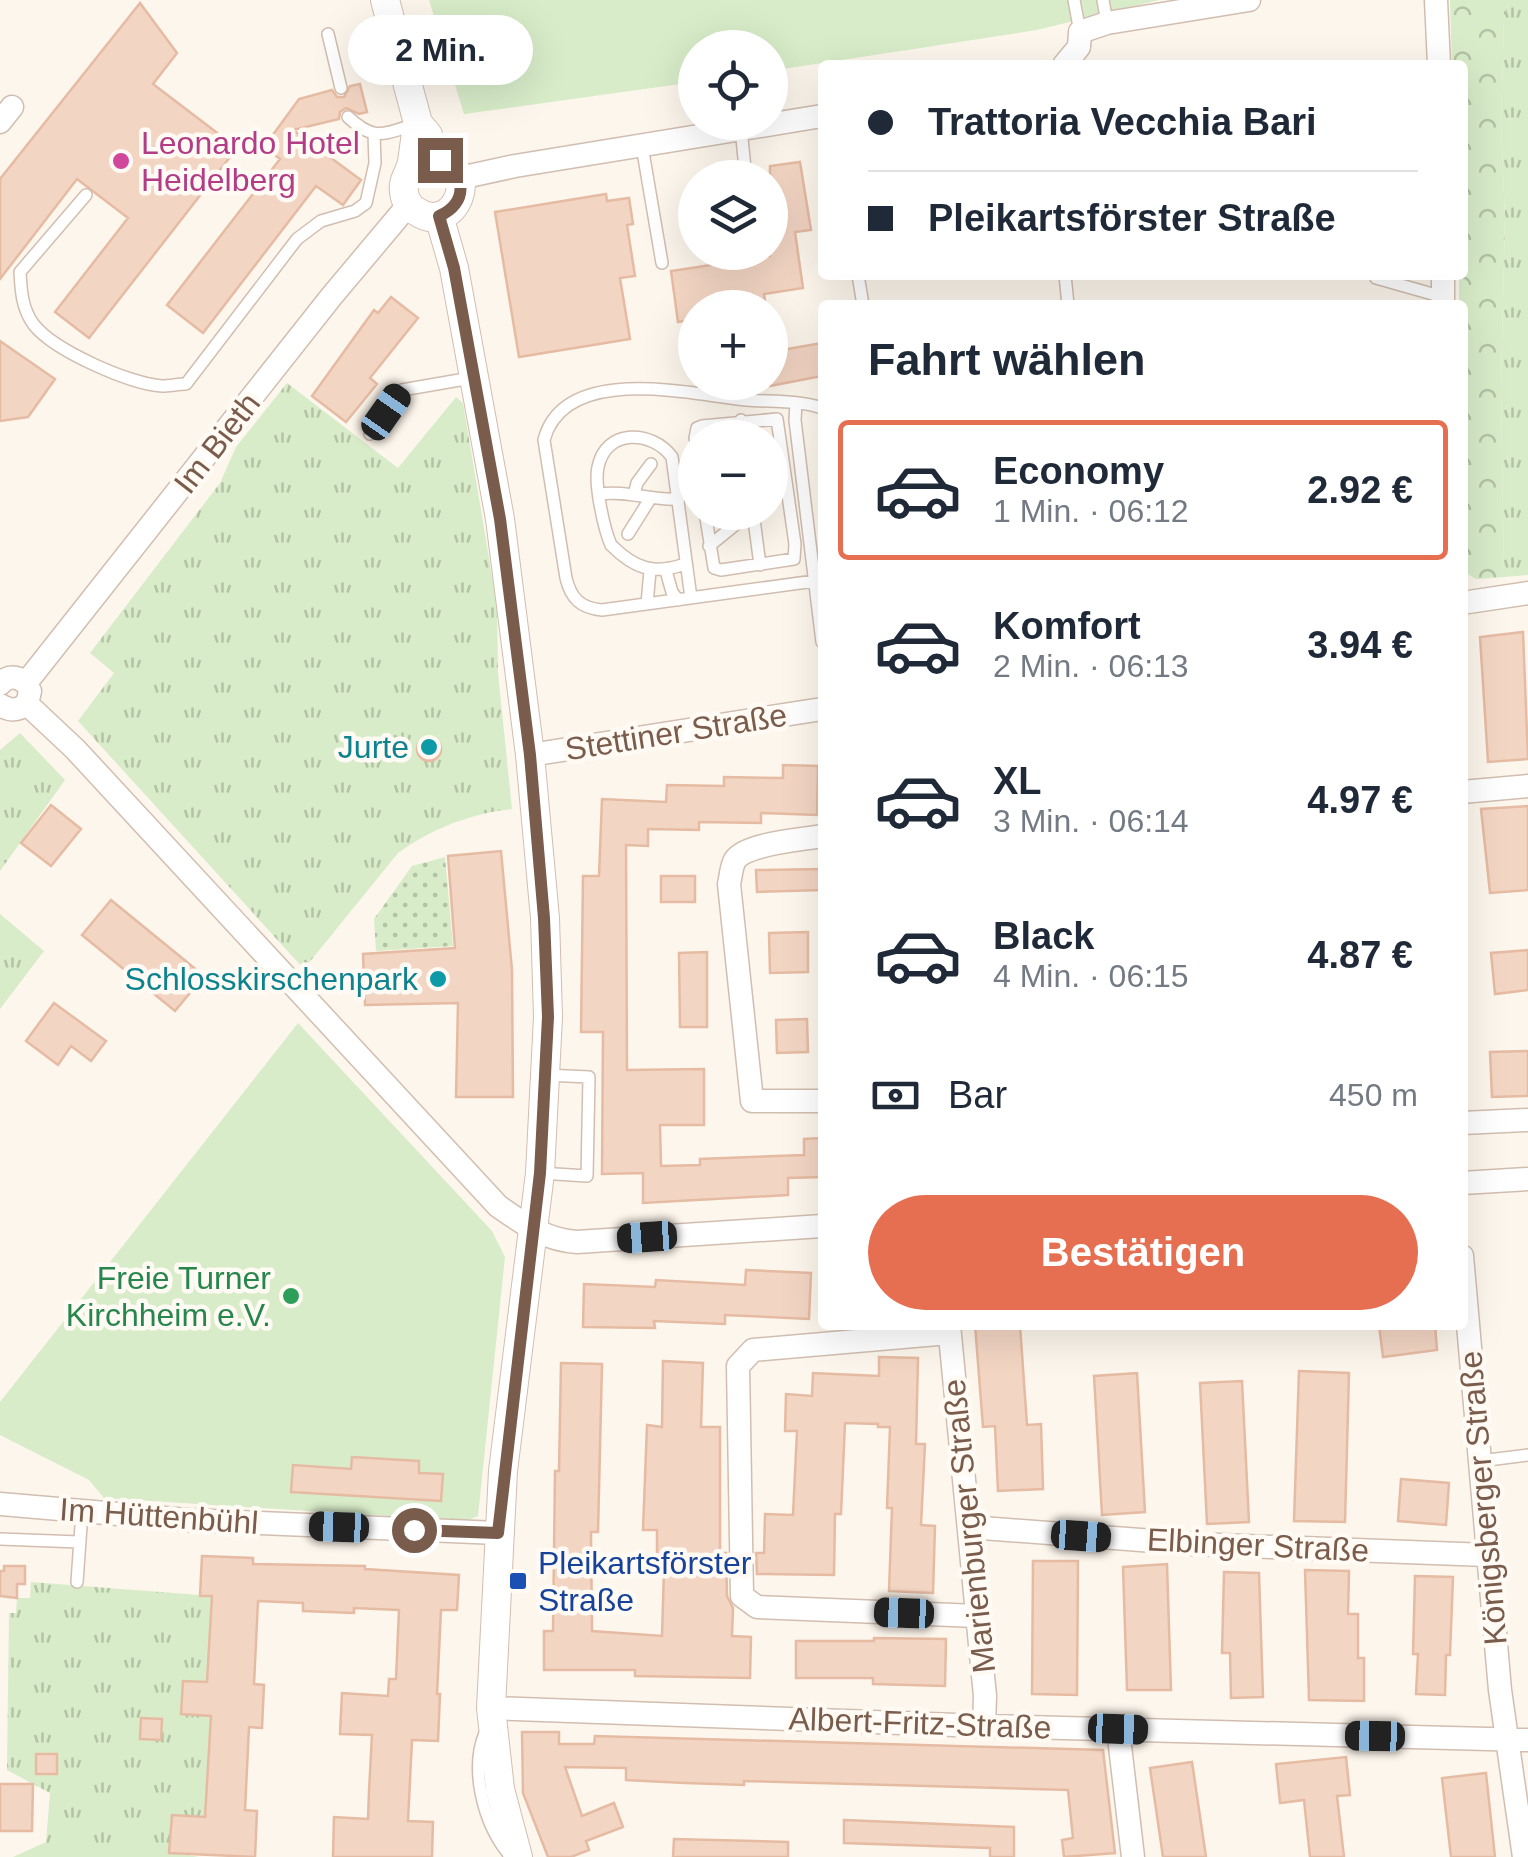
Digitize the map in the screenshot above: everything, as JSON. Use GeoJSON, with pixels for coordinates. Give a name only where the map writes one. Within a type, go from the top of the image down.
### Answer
{"type":"FeatureCollection","features":[{"type":"Feature","properties":{"kind":"street"},"geometry":{"type":"LineString","coordinates":[[385,0],[418,123],[412,167],[403,185],[408,204],[426,216],[439,216],[455,206],[462,188],[418,123]]}},
{"type":"Feature","properties":{"kind":"street"},"geometry":{"type":"LineString","coordinates":[[1068,60],[1079,47],[1080,32],[1105,12],[1249,0]]}},
{"type":"Feature","properties":{"kind":"street"},"geometry":{"type":"LineString","coordinates":[[1436,0],[1439,60]]}},
{"type":"Feature","properties":{"kind":"street"},"geometry":{"type":"LineString","coordinates":[[788,121],[818,117]]}},
{"type":"Feature","properties":{"kind":"street"},"geometry":{"type":"LineString","coordinates":[[412,167],[420,161],[450,169],[678,140]]}},
{"type":"Feature","properties":{"kind":"street","name":"Im Bieth"},"geometry":{"type":"LineString","coordinates":[[27,694],[331,296],[408,204]]}},
{"type":"Feature","properties":{"kind":"street"},"geometry":{"type":"LineString","coordinates":[[439,216],[476,377],[500,519],[530,755],[544,918],[548,1017],[540,1173],[498,1533],[491,1714],[500,1789],[515,1857]]}},
{"type":"Feature","properties":{"kind":"street"},"geometry":{"type":"LineString","coordinates":[[1468,602],[1528,592]]}},
{"type":"Feature","properties":{"kind":"street"},"geometry":{"type":"LineString","coordinates":[[0,688],[8,678],[19,678],[27,694],[75,749],[498,1206],[531,1229],[556,1241],[577,1242],[818,1226]]}},
{"type":"Feature","properties":{"kind":"street","name":"Stettiner Straße"},"geometry":{"type":"LineString","coordinates":[[530,755],[818,710]]}},
{"type":"Feature","properties":{"kind":"street"},"geometry":{"type":"LineString","coordinates":[[1468,791],[1528,786]]}},
{"type":"Feature","properties":{"kind":"street"},"geometry":{"type":"LineString","coordinates":[[818,837],[754,848],[740,855],[733,863],[730,884],[752,1101],[818,1101]]}},
{"type":"Feature","properties":{"kind":"street"},"geometry":{"type":"LineString","coordinates":[[1468,1122],[1528,1120]]}},
{"type":"Feature","properties":{"kind":"street"},"geometry":{"type":"LineString","coordinates":[[1468,1183],[1528,1179]]}},
{"type":"Feature","properties":{"kind":"street","name":"Königsberger Straße"},"geometry":{"type":"LineString","coordinates":[[1468,1325],[1487,1554],[1518,1739],[1524,1857]]}},
{"type":"Feature","properties":{"kind":"street"},"geometry":{"type":"LineString","coordinates":[[940,1330],[753,1350],[738,1366],[742,1596],[758,1607],[977,1616]]}},
{"type":"Feature","properties":{"kind":"street","name":"Marienburger Straße"},"geometry":{"type":"LineString","coordinates":[[949,1330],[985,1696],[984,1726]]}},
{"type":"Feature","properties":{"kind":"street","name":"Im Hüttenbühl"},"geometry":{"type":"LineString","coordinates":[[0,1504],[188,1520],[498,1533]]}},
{"type":"Feature","properties":{"kind":"street","name":"Elbinger Straße"},"geometry":{"type":"LineString","coordinates":[[969,1527],[1192,1544],[1487,1554]]}},
{"type":"Feature","properties":{"kind":"street","name":"Albert-Fritz-Straße"},"geometry":{"type":"LineString","coordinates":[[491,1714],[1518,1739]]}},
{"type":"Feature","properties":{"kind":"street"},"geometry":{"type":"LineString","coordinates":[[1118,1729],[1133,1857]]}},
{"type":"Feature","properties":{"kind":"lane"},"geometry":{"type":"LineString","coordinates":[[1074,0],[1080,32]]}},
{"type":"Feature","properties":{"kind":"lane"},"geometry":{"type":"LineString","coordinates":[[328,34],[341,88]]}},
{"type":"Feature","properties":{"kind":"lane"},"geometry":{"type":"LineString","coordinates":[[348,117],[366,133],[381,135],[418,123]]}},
{"type":"Feature","properties":{"kind":"lane"},"geometry":{"type":"LineString","coordinates":[[86,195],[20,272],[22,300],[34,324],[61,349],[112,372],[160,386],[186,384],[297,239],[321,222],[355,212],[366,203],[374,163],[374,134]]}},
{"type":"Feature","properties":{"kind":"lane"},"geometry":{"type":"LineString","coordinates":[[642,146],[662,263]]}},
{"type":"Feature","properties":{"kind":"lane"},"geometry":{"type":"LineString","coordinates":[[1386,280],[1443,292]]}},
{"type":"Feature","properties":{"kind":"lane"},"geometry":{"type":"LineString","coordinates":[[370,434],[402,390],[476,377]]}},
{"type":"Feature","properties":{"kind":"lane"},"geometry":{"type":"LineString","coordinates":[[796,404],[818,582],[591,609],[575,600],[569,591],[544,450],[552,420],[580,400],[633,389],[667,390],[796,404],[818,407]]}},
{"type":"Feature","properties":{"kind":"lane"},"geometry":{"type":"LineString","coordinates":[[741,420],[777,420]]}},
{"type":"Feature","properties":{"kind":"lane"},"geometry":{"type":"LineString","coordinates":[[678,490],[669,453],[652,439],[634,436],[614,443],[600,458],[596,472],[611,545],[650,572],[685,564]]}},
{"type":"Feature","properties":{"kind":"lane"},"geometry":{"type":"LineString","coordinates":[[634,495],[651,464]]}},
{"type":"Feature","properties":{"kind":"lane"},"geometry":{"type":"LineString","coordinates":[[600,494],[678,498]]}},
{"type":"Feature","properties":{"kind":"lane"},"geometry":{"type":"LineString","coordinates":[[707,530],[714,568],[794,559],[788,496]]}},
{"type":"Feature","properties":{"kind":"lane"},"geometry":{"type":"LineString","coordinates":[[628,534],[650,498]]}},
{"type":"Feature","properties":{"kind":"lane"},"geometry":{"type":"LineString","coordinates":[[682,530],[685,599]]}},
{"type":"Feature","properties":{"kind":"lane"},"geometry":{"type":"LineString","coordinates":[[709,546],[729,530]]}},
{"type":"Feature","properties":{"kind":"lane"},"geometry":{"type":"LineString","coordinates":[[755,530],[760,565]]}},
{"type":"Feature","properties":{"kind":"lane"},"geometry":{"type":"LineString","coordinates":[[666,571],[668,584],[685,599]]}},
{"type":"Feature","properties":{"kind":"lane"},"geometry":{"type":"LineString","coordinates":[[646,604],[650,572]]}},
{"type":"Feature","properties":{"kind":"lane"},"geometry":{"type":"LineString","coordinates":[[540,1173],[587,1176],[589,1076],[544,1076]]}},
{"type":"Feature","properties":{"kind":"lane"},"geometry":{"type":"LineString","coordinates":[[1480,1462],[1528,1455]]}},
{"type":"Feature","properties":{"kind":"lane"},"geometry":{"type":"LineString","coordinates":[[77,1582],[82,1512]]}},
{"type":"Feature","properties":{"kind":"lane"},"geometry":{"type":"LineString","coordinates":[[0,1539],[79,1542]]}},
{"type":"Feature","properties":{"kind":"green space"},"geometry":{"type":"Polygon","coordinates":[[[429,0],[1159,0],[1037,30],[842,60],[818,60],[818,64],[788,68],[788,30],[678,30],[678,84],[464,114],[429,0]]]}},
{"type":"Feature","properties":{"kind":"green space"},"geometry":{"type":"Polygon","coordinates":[[[1450,0],[1508,0],[1501,126],[1505,217],[1501,387],[1504,577],[1476,579],[1468,574],[1468,300],[1459,300],[1459,280],[1468,280],[1468,60],[1452,60],[1450,0]]]}},
{"type":"Feature","properties":{"kind":"green space"},"geometry":{"type":"Polygon","coordinates":[[[1508,0],[1528,0],[1528,575],[1504,577],[1501,387],[1505,217],[1501,126],[1508,0]]]}},
{"type":"Feature","properties":{"kind":"green space"},"geometry":{"type":"Polygon","coordinates":[[[287,383],[398,468],[456,397],[463,403],[497,606],[498,673],[512,809],[452,824],[398,853],[304,969],[78,721],[114,673],[90,653],[220,483],[236,447],[287,383]]]}},
{"type":"Feature","properties":{"kind":"green space"},"geometry":{"type":"Polygon","coordinates":[[[20,733],[65,780],[0,871],[0,750],[20,733]]]}},
{"type":"Feature","properties":{"kind":"green space"},"geometry":{"type":"Polygon","coordinates":[[[445,857],[453,946],[376,951],[374,919],[412,866],[445,857]]]}},
{"type":"Feature","properties":{"kind":"green space"},"geometry":{"type":"Polygon","coordinates":[[[0,914],[44,951],[0,1009],[0,914]]]}},
{"type":"Feature","properties":{"kind":"green space","name":"Freie Turner Kirchheim e.V."},"geometry":{"type":"Polygon","coordinates":[[[298,1023],[492,1231],[505,1257],[478,1516],[466,1521],[104,1498],[89,1480],[0,1435],[0,1402],[298,1023]]]}},
{"type":"Feature","properties":{"kind":"green space"},"geometry":{"type":"Polygon","coordinates":[[[31,1582],[212,1596],[208,1670],[214,1683],[183,1681],[181,1714],[211,1716],[205,1817],[172,1815],[170,1852],[199,1857],[13,1857],[46,1842],[50,1793],[7,1770],[9,1613],[16,1613],[17,1598],[30,1598],[31,1582]]]}},
{"type":"Feature","properties":{"kind":"building","name":"Leonardo Hotel Heidelberg"},"geometry":{"type":"Polygon","coordinates":[[[140,3],[177,53],[153,84],[237,148],[89,338],[55,312],[128,218],[77,179],[0,279],[0,179],[140,3]]]}},
{"type":"Feature","properties":{"kind":"building"},"geometry":{"type":"Polygon","coordinates":[[[360,84],[367,112],[359,114],[346,108],[339,119],[293,130],[361,180],[343,205],[316,186],[203,333],[167,305],[280,159],[264,147],[299,99],[332,90],[337,97],[344,97],[350,86],[360,84]]]}},
{"type":"Feature","properties":{"kind":"building"},"geometry":{"type":"Polygon","coordinates":[[[800,162],[811,230],[795,232],[803,288],[678,290],[678,322],[671,271],[788,270],[788,164],[800,162]]]}},
{"type":"Feature","properties":{"kind":"building"},"geometry":{"type":"Polygon","coordinates":[[[606,194],[607,201],[629,198],[633,224],[627,225],[635,276],[620,278],[630,339],[519,357],[495,212],[606,194]]]}},
{"type":"Feature","properties":{"kind":"building"},"geometry":{"type":"Polygon","coordinates":[[[391,297],[418,318],[370,378],[377,384],[346,422],[312,396],[374,310],[378,313],[391,297]]]}},
{"type":"Feature","properties":{"kind":"building"},"geometry":{"type":"Polygon","coordinates":[[[0,341],[55,379],[28,417],[0,421],[0,341]]]}},
{"type":"Feature","properties":{"kind":"building"},"geometry":{"type":"Polygon","coordinates":[[[818,344],[818,377],[788,383],[788,349],[818,344]]]}},
{"type":"Feature","properties":{"kind":"building"},"geometry":{"type":"Polygon","coordinates":[[[1523,632],[1528,759],[1488,762],[1480,637],[1523,632]]]}},
{"type":"Feature","properties":{"kind":"building","name":"Jurte"},"geometry":{"type":"Polygon","coordinates":[[[429,737],[438,740],[438,758],[429,761],[420,758],[417,749],[420,740],[429,737]]]}},
{"type":"Feature","properties":{"kind":"building"},"geometry":{"type":"Polygon","coordinates":[[[783,765],[818,766],[817,815],[761,813],[761,823],[699,822],[699,830],[648,829],[648,846],[626,845],[627,1070],[704,1069],[704,1125],[660,1125],[661,1166],[700,1165],[700,1159],[804,1155],[804,1139],[818,1138],[818,1177],[788,1178],[788,1195],[643,1203],[643,1173],[602,1174],[603,1032],[581,1032],[583,876],[599,876],[602,799],[666,802],[667,785],[724,786],[724,777],[783,778],[783,765]]]}},
{"type":"Feature","properties":{"kind":"building"},"geometry":{"type":"Polygon","coordinates":[[[51,805],[81,829],[51,866],[21,843],[51,805]]]}},
{"type":"Feature","properties":{"kind":"building"},"geometry":{"type":"Polygon","coordinates":[[[1528,806],[1528,890],[1490,893],[1481,809],[1528,806]]]}},
{"type":"Feature","properties":{"kind":"building","name":"Schlosskirschenpark"},"geometry":{"type":"Polygon","coordinates":[[[501,851],[512,970],[513,1097],[456,1097],[458,1003],[365,1005],[363,954],[455,948],[448,856],[501,851]]]}},
{"type":"Feature","properties":{"kind":"building"},"geometry":{"type":"Polygon","coordinates":[[[818,869],[818,890],[757,892],[756,870],[818,869]]]}},
{"type":"Feature","properties":{"kind":"building"},"geometry":{"type":"Polygon","coordinates":[[[661,876],[695,876],[695,902],[661,902],[661,876]]]}},
{"type":"Feature","properties":{"kind":"building"},"geometry":{"type":"Polygon","coordinates":[[[111,900],[204,976],[175,1011],[82,935],[111,900]]]}},
{"type":"Feature","properties":{"kind":"building"},"geometry":{"type":"Polygon","coordinates":[[[808,932],[808,972],[770,973],[769,933],[808,932]]]}},
{"type":"Feature","properties":{"kind":"building"},"geometry":{"type":"Polygon","coordinates":[[[1528,950],[1528,990],[1495,994],[1491,953],[1528,950]]]}},
{"type":"Feature","properties":{"kind":"building"},"geometry":{"type":"Polygon","coordinates":[[[707,952],[707,1027],[680,1027],[679,953],[707,952]]]}},
{"type":"Feature","properties":{"kind":"building"},"geometry":{"type":"Polygon","coordinates":[[[54,1003],[106,1041],[91,1061],[71,1046],[58,1065],[26,1041],[54,1003]]]}},
{"type":"Feature","properties":{"kind":"building"},"geometry":{"type":"Polygon","coordinates":[[[807,1019],[808,1052],[777,1053],[776,1020],[807,1019]]]}},
{"type":"Feature","properties":{"kind":"building"},"geometry":{"type":"Polygon","coordinates":[[[1528,1051],[1528,1096],[1492,1097],[1490,1052],[1528,1051]]]}},
{"type":"Feature","properties":{"kind":"building"},"geometry":{"type":"Polygon","coordinates":[[[746,1270],[811,1273],[809,1319],[725,1315],[725,1324],[654,1321],[655,1328],[583,1327],[584,1284],[655,1287],[656,1280],[745,1285],[746,1270]]]}},
{"type":"Feature","properties":{"kind":"building"},"geometry":{"type":"Polygon","coordinates":[[[975,1330],[1020,1330],[1027,1425],[1041,1424],[1043,1489],[998,1491],[995,1426],[983,1427],[975,1330]]]}},
{"type":"Feature","properties":{"kind":"building"},"geometry":{"type":"Polygon","coordinates":[[[1380,1330],[1435,1330],[1437,1350],[1383,1357],[1380,1330]]]}},
{"type":"Feature","properties":{"kind":"building"},"geometry":{"type":"Polygon","coordinates":[[[879,1357],[918,1358],[916,1444],[925,1444],[921,1525],[935,1526],[933,1593],[889,1591],[890,1427],[878,1424],[845,1423],[841,1514],[835,1514],[834,1575],[757,1574],[756,1553],[764,1553],[765,1514],[793,1515],[797,1431],[785,1431],[786,1394],[812,1396],[813,1373],[879,1376],[879,1357]]]}},
{"type":"Feature","properties":{"kind":"building"},"geometry":{"type":"Polygon","coordinates":[[[663,1361],[703,1363],[701,1427],[720,1427],[720,1553],[726,1553],[727,1596],[733,1608],[732,1636],[751,1637],[750,1678],[635,1676],[635,1670],[544,1670],[544,1631],[553,1631],[561,1363],[602,1364],[598,1532],[591,1532],[592,1631],[662,1636],[664,1568],[657,1568],[657,1530],[643,1530],[647,1425],[662,1427],[663,1361]]]}},
{"type":"Feature","properties":{"kind":"building"},"geometry":{"type":"Polygon","coordinates":[[[1299,1371],[1349,1373],[1345,1522],[1294,1521],[1299,1371]]]}},
{"type":"Feature","properties":{"kind":"building"},"geometry":{"type":"Polygon","coordinates":[[[1137,1373],[1145,1512],[1102,1515],[1094,1376],[1137,1373]]]}},
{"type":"Feature","properties":{"kind":"building"},"geometry":{"type":"Polygon","coordinates":[[[1242,1381],[1249,1522],[1207,1524],[1200,1383],[1242,1381]]]}},
{"type":"Feature","properties":{"kind":"building"},"geometry":{"type":"Polygon","coordinates":[[[352,1457],[419,1461],[419,1473],[443,1474],[441,1501],[291,1492],[293,1465],[351,1469],[352,1457]]]}},
{"type":"Feature","properties":{"kind":"building"},"geometry":{"type":"Polygon","coordinates":[[[1401,1479],[1449,1483],[1446,1525],[1398,1521],[1401,1479]]]}},
{"type":"Feature","properties":{"kind":"building"},"geometry":{"type":"Polygon","coordinates":[[[202,1556],[253,1558],[253,1564],[365,1566],[459,1575],[457,1610],[441,1610],[438,1741],[412,1740],[408,1821],[433,1822],[432,1857],[333,1857],[334,1817],[368,1819],[372,1735],[340,1734],[342,1693],[388,1696],[389,1679],[396,1679],[399,1610],[303,1611],[303,1603],[258,1601],[254,1684],[264,1685],[262,1728],[249,1727],[245,1810],[257,1811],[255,1857],[169,1853],[172,1815],[205,1817],[211,1716],[181,1714],[183,1681],[207,1682],[212,1596],[200,1596],[202,1556]]]}},
{"type":"Feature","properties":{"kind":"building"},"geometry":{"type":"Polygon","coordinates":[[[1033,1561],[1078,1561],[1077,1695],[1032,1694],[1033,1561]]]}},
{"type":"Feature","properties":{"kind":"building"},"geometry":{"type":"Polygon","coordinates":[[[1167,1564],[1171,1690],[1127,1690],[1123,1567],[1167,1564]]]}},
{"type":"Feature","properties":{"kind":"building"},"geometry":{"type":"Polygon","coordinates":[[[4,1566],[25,1566],[25,1584],[17,1584],[17,1598],[0,1596],[0,1571],[4,1571],[4,1566]]]}},
{"type":"Feature","properties":{"kind":"building"},"geometry":{"type":"Polygon","coordinates":[[[1305,1570],[1349,1571],[1348,1614],[1358,1614],[1358,1658],[1364,1658],[1364,1701],[1309,1700],[1305,1570]]]}},
{"type":"Feature","properties":{"kind":"building"},"geometry":{"type":"Polygon","coordinates":[[[1224,1572],[1259,1573],[1263,1697],[1231,1698],[1230,1653],[1222,1653],[1224,1572]]]}},
{"type":"Feature","properties":{"kind":"building"},"geometry":{"type":"Polygon","coordinates":[[[1415,1576],[1453,1577],[1445,1695],[1416,1694],[1415,1576]]]}},
{"type":"Feature","properties":{"kind":"building"},"geometry":{"type":"Polygon","coordinates":[[[946,1639],[945,1686],[873,1684],[873,1678],[796,1678],[796,1641],[946,1639]]]}},
{"type":"Feature","properties":{"kind":"building"},"geometry":{"type":"Polygon","coordinates":[[[141,1718],[162,1719],[161,1740],[140,1739],[141,1718]]]}},
{"type":"Feature","properties":{"kind":"building"},"geometry":{"type":"Polygon","coordinates":[[[522,1732],[559,1732],[559,1744],[594,1744],[595,1736],[1103,1750],[1115,1853],[1064,1857],[1062,1840],[1073,1838],[1068,1790],[744,1781],[744,1785],[685,1783],[626,1780],[626,1768],[565,1767],[582,1816],[614,1803],[623,1827],[586,1841],[589,1850],[571,1857],[548,1857],[523,1793],[522,1732]]]}},
{"type":"Feature","properties":{"kind":"building"},"geometry":{"type":"Polygon","coordinates":[[[36,1754],[57,1754],[57,1774],[36,1774],[36,1754]]]}},
{"type":"Feature","properties":{"kind":"building"},"geometry":{"type":"Polygon","coordinates":[[[1346,1757],[1350,1795],[1337,1796],[1344,1857],[1310,1857],[1304,1800],[1280,1803],[1276,1764],[1346,1757]]]}},
{"type":"Feature","properties":{"kind":"building"},"geometry":{"type":"Polygon","coordinates":[[[1192,1762],[1206,1857],[1163,1857],[1150,1768],[1192,1762]]]}},
{"type":"Feature","properties":{"kind":"building"},"geometry":{"type":"Polygon","coordinates":[[[1486,1773],[1495,1857],[1451,1857],[1442,1778],[1486,1773]]]}},
{"type":"Feature","properties":{"kind":"building"},"geometry":{"type":"Polygon","coordinates":[[[0,1784],[33,1784],[32,1831],[0,1831],[0,1784]]]}},
{"type":"Feature","properties":{"kind":"building"},"geometry":{"type":"Polygon","coordinates":[[[844,1820],[1014,1827],[1014,1857],[990,1857],[990,1848],[844,1843],[844,1820]]]}},
{"type":"Feature","properties":{"kind":"building"},"geometry":{"type":"Polygon","coordinates":[[[674,1839],[788,1842],[788,1857],[673,1857],[674,1839]]]}},
{"type":"Feature","properties":{"kind":"place","name":"Leonardo Hotel Heidelberg"},"geometry":{"type":"Point","coordinates":[121,161]}},
{"type":"Feature","properties":{"kind":"place","name":"Jurte"},"geometry":{"type":"Point","coordinates":[429,747]}},
{"type":"Feature","properties":{"kind":"place","name":"Schlosskirschenpark"},"geometry":{"type":"Point","coordinates":[438,979]}},
{"type":"Feature","properties":{"kind":"place","name":"Freie Turner Kirchheim e.V."},"geometry":{"type":"Point","coordinates":[291,1296]}},
{"type":"Feature","properties":{"kind":"place","name":"Pleikartsförster Straße"},"geometry":{"type":"Point","coordinates":[518,1581]}},
{"type":"Feature","properties":{"kind":"route"},"geometry":{"type":"LineString","coordinates":[[414,1530],[498,1533],[540,1173],[548,1017],[530,755],[500,519],[476,377],[439,216],[455,206],[462,188],[456,170],[440,160]]}}]}
